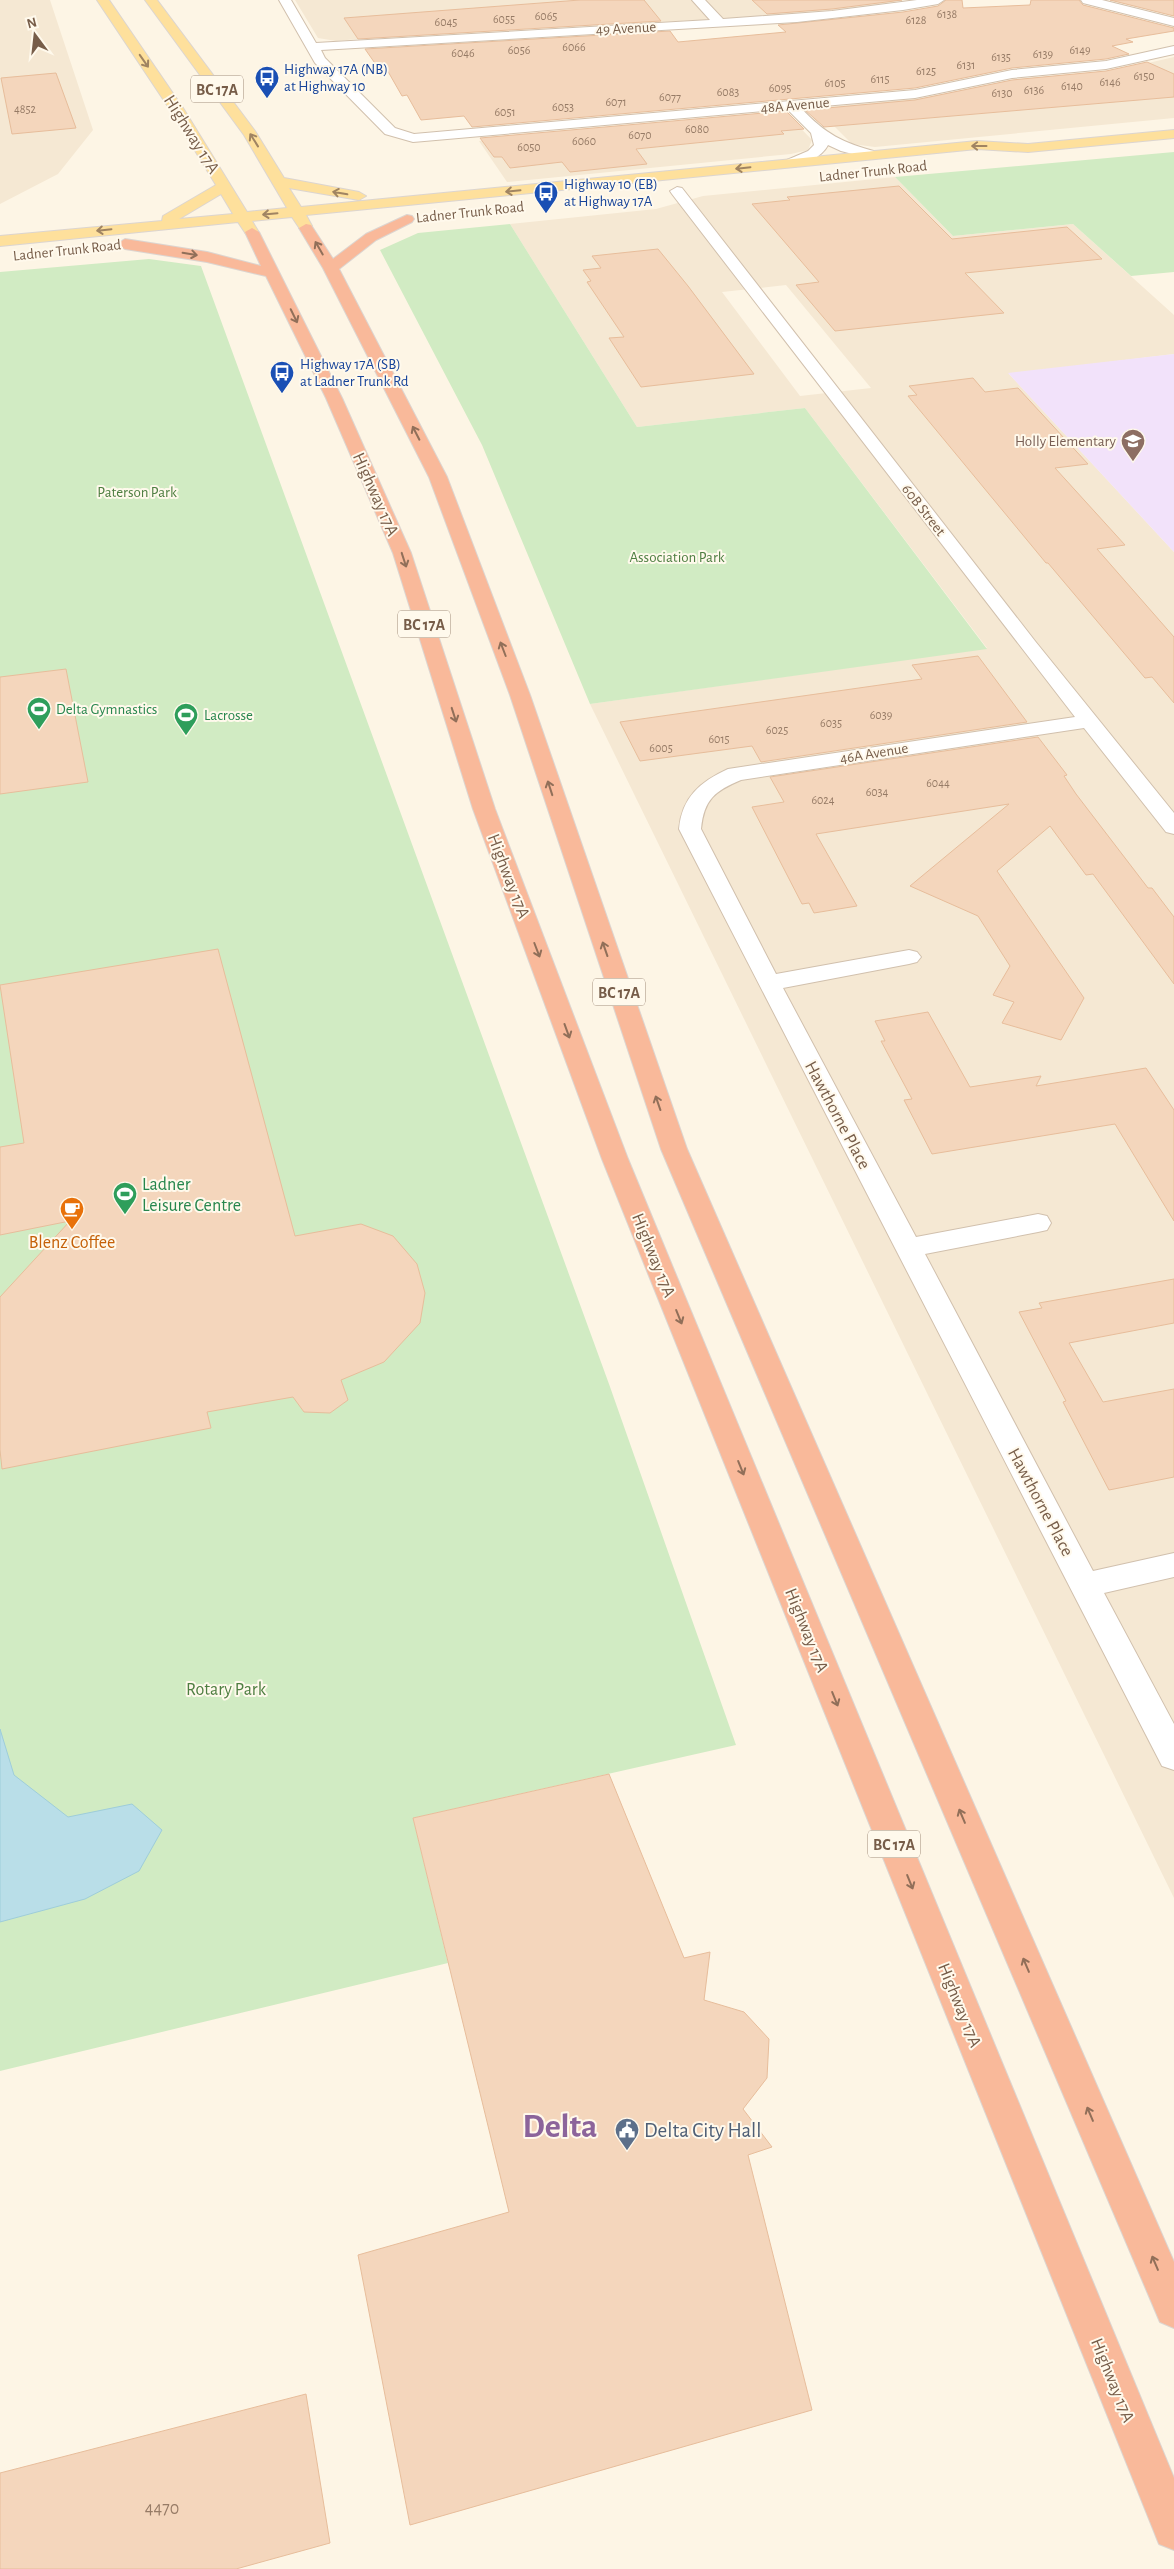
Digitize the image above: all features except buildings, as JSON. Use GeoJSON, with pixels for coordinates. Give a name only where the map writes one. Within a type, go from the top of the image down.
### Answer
{"type":"FeatureCollection","features":[{"type":"Feature","properties":{"kind":"highway"},"geometry":{"type":"LineString","coordinates":[[330,268],[371,237],[412,218]]}},
{"type":"Feature","properties":{"kind":"highway","name":"BC 17A"},"geometry":{"type":"LineString","coordinates":[[306,228],[330,268],[438,476],[520,694],[578,872],[674,1149],[1174,2308]]}},
{"type":"Feature","properties":{"kind":"highway","name":"Highway 17A"},"geometry":{"type":"LineString","coordinates":[[252,232],[334,398],[402,553],[484,809],[615,1159],[1174,2529]]}},
{"type":"Feature","properties":{"kind":"highway"},"geometry":{"type":"LineString","coordinates":[[124,244],[207,257],[272,273]]}},
{"type":"Feature","properties":{"kind":"main road","name":"Highway 17A"},"geometry":{"type":"LineString","coordinates":[[103,0],[176,108],[252,232]]}},
{"type":"Feature","properties":{"kind":"main road","name":"BC 17A"},"geometry":{"type":"LineString","coordinates":[[151,0],[250,134],[306,228]]}},
{"type":"Feature","properties":{"kind":"main road","name":"Ladner Trunk Road"},"geometry":{"type":"LineString","coordinates":[[0,241],[977,145],[1028,148],[1174,134]]}},
{"type":"Feature","properties":{"kind":"main road","name":"Ladner Trunk Road"},"geometry":{"type":"LineString","coordinates":[[964,161],[994,158],[1028,148]]}},
{"type":"Feature","properties":{"kind":"main road"},"geometry":{"type":"LineString","coordinates":[[280,182],[339,193],[406,202]]}},
{"type":"Feature","properties":{"kind":"main road"},"geometry":{"type":"LineString","coordinates":[[152,226],[193,207],[225,186]]}},
{"type":"Feature","properties":{"kind":"main road"},"geometry":{"type":"LineString","coordinates":[[672,192],[697,189]]}},
{"type":"Feature","properties":{"kind":"main road","name":"Ladner Trunk Road"},"geometry":{"type":"LineString","coordinates":[[370,222],[412,218]]}},
{"type":"Feature","properties":{"kind":"main road"},"geometry":{"type":"LineString","coordinates":[[288,229],[324,226]]}},
{"type":"Feature","properties":{"kind":"main road"},"geometry":{"type":"LineString","coordinates":[[232,234],[270,230]]}},
{"type":"Feature","properties":{"kind":"main road","name":"Ladner Trunk Road"},"geometry":{"type":"LineString","coordinates":[[38,252],[183,238]]}},
{"type":"Feature","properties":{"kind":"street"},"geometry":{"type":"LineString","coordinates":[[285,0],[314,47]]}},
{"type":"Feature","properties":{"kind":"street"},"geometry":{"type":"LineString","coordinates":[[698,0],[720,23]]}},
{"type":"Feature","properties":{"kind":"street","name":"49 Avenue"},"geometry":{"type":"LineString","coordinates":[[314,47],[416,38],[720,23],[880,10],[938,0]]}},
{"type":"Feature","properties":{"kind":"street"},"geometry":{"type":"LineString","coordinates":[[1087,0],[1174,22]]}},
{"type":"Feature","properties":{"kind":"street","name":"48A Avenue"},"geometry":{"type":"LineString","coordinates":[[314,47],[320,60],[390,132],[413,138],[915,94],[1012,74],[1106,65],[1174,50]]}},
{"type":"Feature","properties":{"kind":"street"},"geometry":{"type":"LineString","coordinates":[[791,105],[818,134],[852,152],[872,155]]}},
{"type":"Feature","properties":{"kind":"street"},"geometry":{"type":"LineString","coordinates":[[792,163],[813,154],[821,146],[818,134]]}},
{"type":"Feature","properties":{"kind":"street","name":"60B Street"},"geometry":{"type":"LineString","coordinates":[[672,192],[1088,721],[1174,827]]}},
{"type":"Feature","properties":{"kind":"street","name":"46A Avenue"},"geometry":{"type":"LineString","coordinates":[[690,828],[691,812],[699,798],[712,784],[736,774],[1088,721]]}},
{"type":"Feature","properties":{"kind":"street","name":"Hawthorne Place"},"geometry":{"type":"LineString","coordinates":[[690,828],[769,983],[1174,1756]]}},
{"type":"Feature","properties":{"kind":"street"},"geometry":{"type":"LineString","coordinates":[[769,983],[909,957]]}},
{"type":"Feature","properties":{"kind":"street"},"geometry":{"type":"LineString","coordinates":[[908,1248],[1038,1223]]}},
{"type":"Feature","properties":{"kind":"street"},"geometry":{"type":"LineString","coordinates":[[1084,1585],[1174,1565]]}},
{"type":"Feature","properties":{"kind":"shaded area"},"geometry":{"type":"Polygon","coordinates":[[[0,0],[50,0],[93,130],[58,174],[0,204],[0,0]]]}},
{"type":"Feature","properties":{"kind":"shaded area"},"geometry":{"type":"Polygon","coordinates":[[[295,0],[903,0],[866,7],[743,18],[422,33],[336,41],[318,38],[295,0]]]}},
{"type":"Feature","properties":{"kind":"shaded area"},"geometry":{"type":"Polygon","coordinates":[[[1174,57],[1174,118],[875,147],[852,144],[816,108],[922,98],[1017,79],[1118,70],[1174,57]]]}},
{"type":"Feature","properties":{"kind":"shaded area"},"geometry":{"type":"Polygon","coordinates":[[[784,111],[812,140],[808,150],[791,154],[507,182],[479,141],[784,111]]]}},
{"type":"Feature","properties":{"kind":"shaded area"},"geometry":{"type":"Polygon","coordinates":[[[895,177],[953,236],[1073,224],[1174,315],[1174,354],[1009,374],[1174,552],[1174,1898],[590,704],[987,648],[805,408],[637,427],[510,224],[656,209],[703,196],[895,177]],[[786,285],[722,292],[800,396],[871,388],[786,285]]]}},
{"type":"Feature","properties":{"kind":"shaded area","name":"Holly Elementary"},"geometry":{"type":"Polygon","coordinates":[[[1174,354],[1174,552],[1008,373],[1174,354]]]}},
{"type":"Feature","properties":{"kind":"green space"},"geometry":{"type":"Polygon","coordinates":[[[1174,152],[1174,272],[1131,276],[1073,224],[953,236],[895,177],[1174,152]]]}},
{"type":"Feature","properties":{"kind":"green space","name":"Association Park"},"geometry":{"type":"Polygon","coordinates":[[[510,224],[637,427],[805,408],[987,649],[590,704],[482,445],[380,250],[418,233],[510,224]]]}},
{"type":"Feature","properties":{"kind":"green space"},"geometry":{"type":"Polygon","coordinates":[[[149,259],[201,266],[609,1384],[736,1745],[413,1818],[448,1963],[0,2071],[0,272],[149,259]]]}},
{"type":"Feature","properties":{"kind":"water"},"geometry":{"type":"Polygon","coordinates":[[[0,1729],[14,1775],[68,1817],[132,1804],[162,1830],[139,1871],[85,1899],[0,1922],[0,1729]]]}},
{"type":"Feature","properties":{"kind":"place","name":"Highway 17A (NB) at Highway 10"},"geometry":{"type":"Point","coordinates":[267,99]}},
{"type":"Feature","properties":{"kind":"place","name":"Highway 10 (EB) at Highway 17A"},"geometry":{"type":"Point","coordinates":[546,214]}},
{"type":"Feature","properties":{"kind":"place","name":"Highway 17A (SB) at Ladner Trunk Rd"},"geometry":{"type":"Point","coordinates":[282,394]}},
{"type":"Feature","properties":{"kind":"place","name":"Holly Elementary"},"geometry":{"type":"Point","coordinates":[1133,462]}},
{"type":"Feature","properties":{"kind":"place","name":"Delta Gymnastics"},"geometry":{"type":"Point","coordinates":[39,730]}},
{"type":"Feature","properties":{"kind":"place","name":"Lacrosse"},"geometry":{"type":"Point","coordinates":[186,736]}},
{"type":"Feature","properties":{"kind":"place","name":"Ladner Leisure Centre"},"geometry":{"type":"Point","coordinates":[125,1215]}},
{"type":"Feature","properties":{"kind":"place","name":"Blenz Coffee"},"geometry":{"type":"Point","coordinates":[72,1230]}},
{"type":"Feature","properties":{"kind":"place","name":"Delta City Hall"},"geometry":{"type":"Point","coordinates":[627,2151]}},
{"type":"Feature","properties":{"kind":"district","name":"Delta"},"geometry":{"type":"Point","coordinates":[560,2125]}},
{"type":"Feature","properties":{"kind":"park label","name":"Paterson Park"},"geometry":{"type":"Point","coordinates":[137,492]}},
{"type":"Feature","properties":{"kind":"park label","name":"Rotary Park"},"geometry":{"type":"Point","coordinates":[226,1689]}}]}
